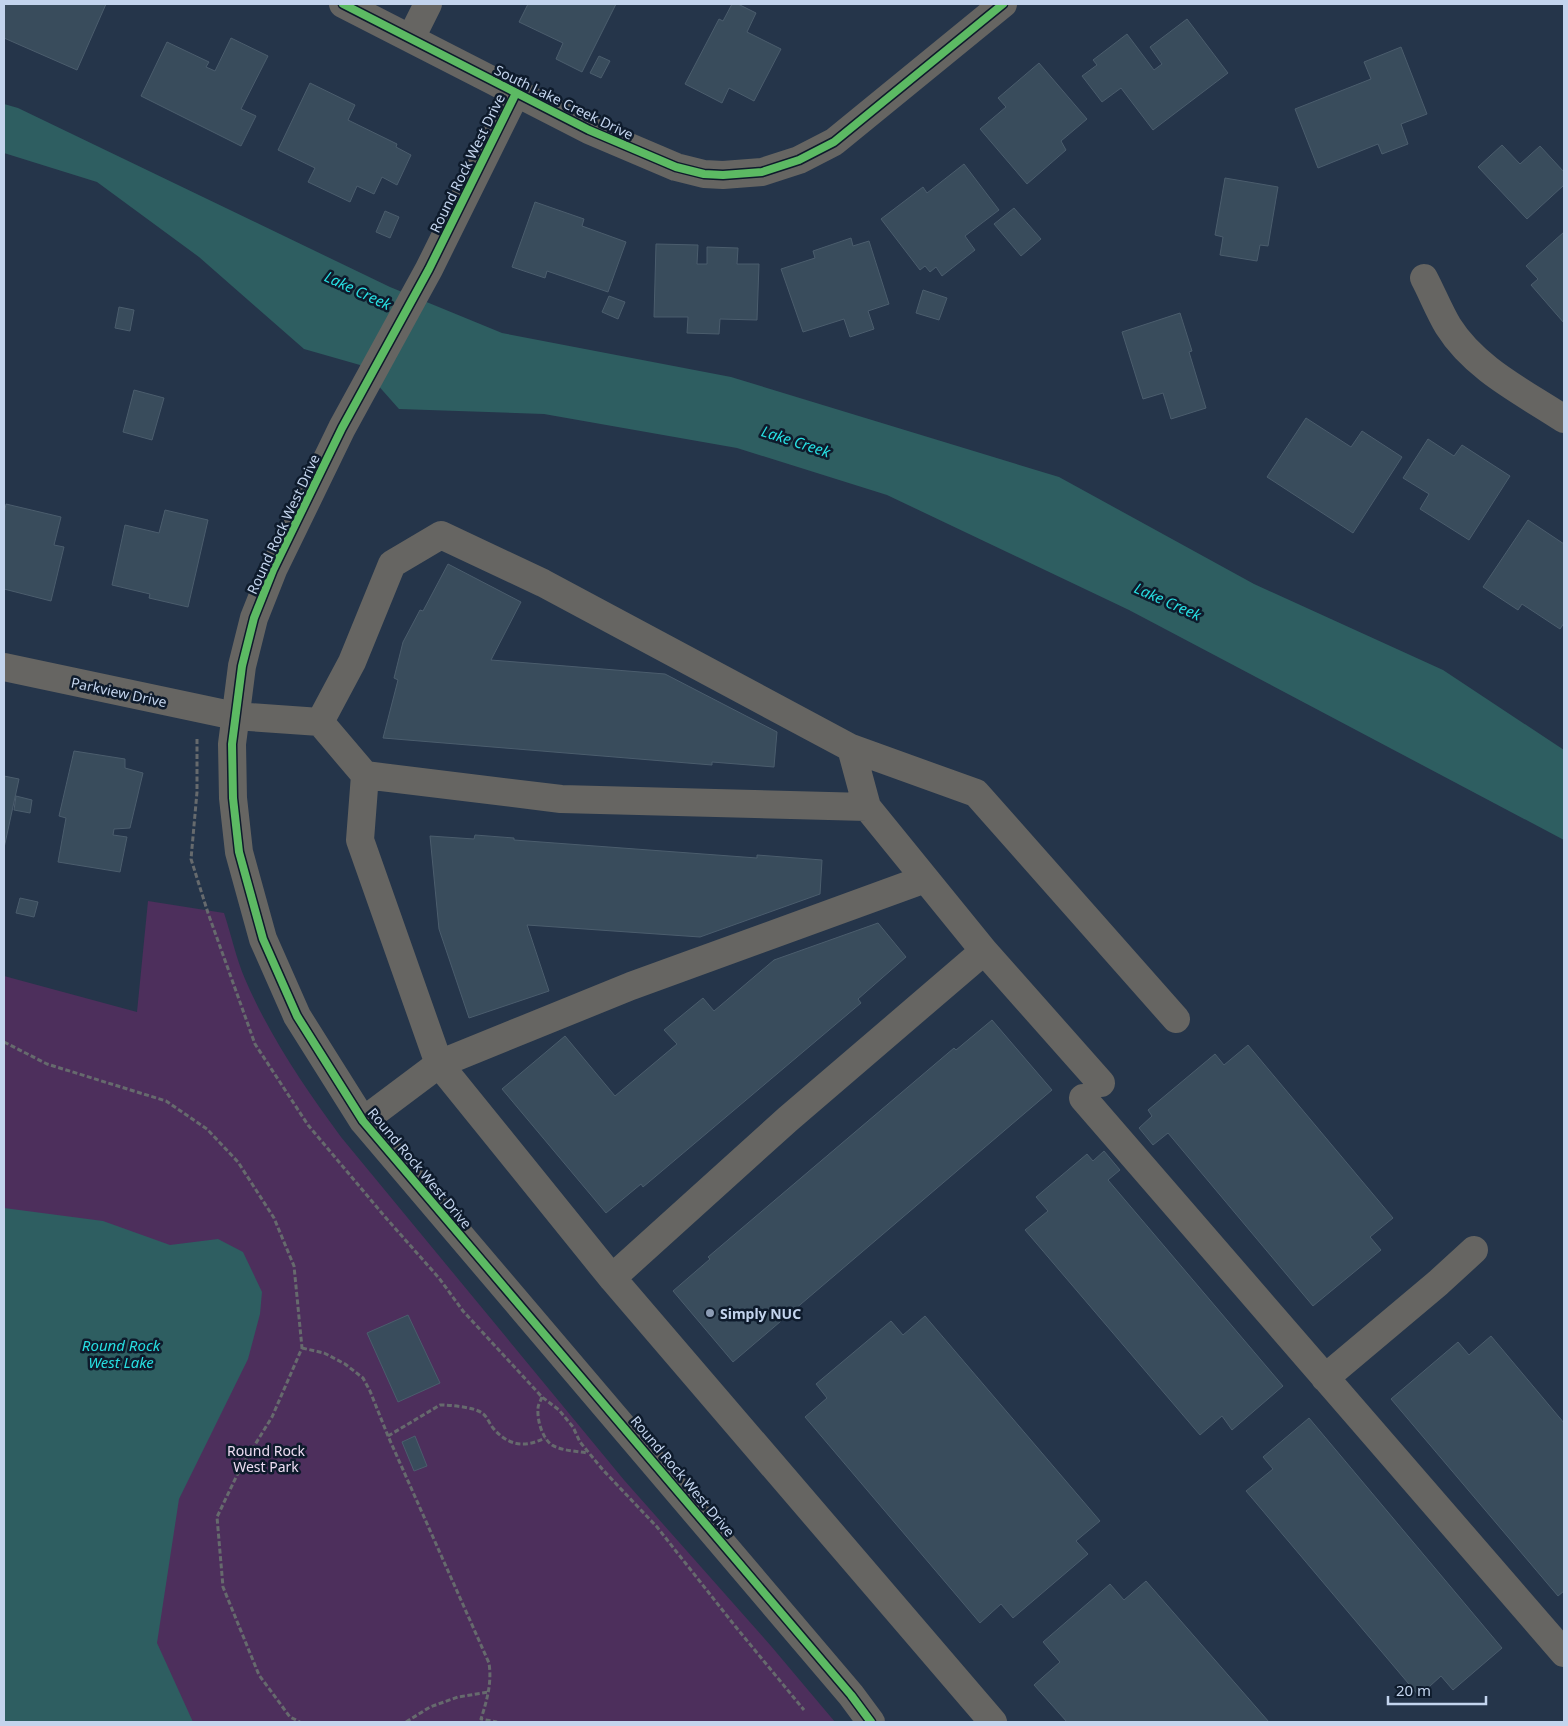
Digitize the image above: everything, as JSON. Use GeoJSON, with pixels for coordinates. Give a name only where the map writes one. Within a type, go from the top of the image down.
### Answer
{"type":"FeatureCollection","features":[{"type":"Feature","properties":{"kind":"street","name":"South Lake Creek Drive"},"geometry":{"type":"LineString","coordinates":[[342,4],[412,38],[589,130],[676,167],[704,174],[723,175],[762,172],[799,160],[834,142],[1003,4]]}},
{"type":"Feature","properties":{"kind":"street"},"geometry":{"type":"LineString","coordinates":[[412,38],[428,4]]}},
{"type":"Feature","properties":{"kind":"street","name":"Round Rock West Drive"},"geometry":{"type":"LineString","coordinates":[[516,93],[429,269],[342,428],[272,570],[254,618],[242,666],[232,744],[239,852],[263,939],[296,1016],[363,1122],[666,1476],[872,1722]]}},
{"type":"Feature","properties":{"kind":"street"},"geometry":{"type":"LineString","coordinates":[[1424,278],[1448,326],[1476,360],[1482,366],[1564,419]]}},
{"type":"Feature","properties":{"kind":"street"},"geometry":{"type":"LineString","coordinates":[[867,807],[561,799],[365,775],[320,722],[352,662],[392,564],[441,536],[543,583],[851,748],[976,793],[1176,1019]]}},
{"type":"Feature","properties":{"kind":"street","name":"Parkview Drive"},"geometry":{"type":"LineString","coordinates":[[4,667],[235,716],[320,722]]}},
{"type":"Feature","properties":{"kind":"street"},"geometry":{"type":"LineString","coordinates":[[851,748],[867,807],[984,951],[1092,1091],[1325,1378],[1564,1654]]}},
{"type":"Feature","properties":{"kind":"street"},"geometry":{"type":"LineString","coordinates":[[365,775],[360,840],[438,1064],[612,1278],[993,1722]]}},
{"type":"Feature","properties":{"kind":"street"},"geometry":{"type":"LineString","coordinates":[[363,1122],[438,1064],[631,986],[924,879]]}},
{"type":"Feature","properties":{"kind":"street"},"geometry":{"type":"LineString","coordinates":[[612,1278],[788,1118],[984,951]]}},
{"type":"Feature","properties":{"kind":"street"},"geometry":{"type":"LineString","coordinates":[[1325,1378],[1438,1283],[1474,1250]]}},
{"type":"Feature","properties":{"kind":"path"},"geometry":{"type":"LineString","coordinates":[[4,1042],[47,1064],[166,1101],[207,1129],[238,1162],[274,1218],[294,1266],[302,1348],[272,1417],[240,1469],[217,1517],[223,1587],[259,1676],[290,1717],[300,1722]]}},
{"type":"Feature","properties":{"kind":"path"},"geometry":{"type":"LineString","coordinates":[[302,1348],[324,1353],[345,1364],[363,1378],[370,1390],[388,1436],[489,1663],[491,1677],[489,1692],[481,1719],[497,1722]]}},
{"type":"Feature","properties":{"kind":"path"},"geometry":{"type":"LineString","coordinates":[[542,1397],[538,1408],[540,1426],[545,1438],[552,1445],[561,1449],[589,1453]]}},
{"type":"Feature","properties":{"kind":"path"},"geometry":{"type":"LineString","coordinates":[[388,1436],[440,1405],[446,1405],[476,1410],[483,1414],[503,1438],[517,1444],[527,1444],[545,1438]]}},
{"type":"Feature","properties":{"kind":"path"},"geometry":{"type":"LineString","coordinates":[[406,1722],[430,1707],[458,1697],[489,1692]]}},
{"type":"Feature","properties":{"kind":"green space","name":"Round Rock West Park"},"geometry":{"type":"Polygon","coordinates":[[[148,901],[224,913],[242,971],[265,1020],[301,1080],[341,1137],[624,1480],[771,1646],[835,1722],[4,1722],[4,976],[137,1012],[148,901]]]}},
{"type":"Feature","properties":{"kind":"water","name":"Lake Creek"},"geometry":{"type":"Polygon","coordinates":[[[4,104],[18,108],[390,287],[502,333],[731,377],[1059,477],[1254,584],[1443,670],[1564,750],[1564,840],[1129,610],[887,495],[737,448],[544,414],[399,409],[360,365],[304,349],[199,257],[97,182],[4,153],[4,104]]]}},
{"type":"Feature","properties":{"kind":"water","name":"Round Rock West Lake"},"geometry":{"type":"Polygon","coordinates":[[[4,1208],[103,1221],[170,1245],[218,1239],[243,1252],[262,1292],[260,1314],[248,1359],[179,1499],[157,1643],[193,1722],[4,1722],[4,1208]]]}},
{"type":"Feature","properties":{"kind":"building"},"geometry":{"type":"Polygon","coordinates":[[[4,4],[106,4],[77,70],[4,38],[4,4]]]}},
{"type":"Feature","properties":{"kind":"building"},"geometry":{"type":"Polygon","coordinates":[[[528,4],[616,4],[582,72],[556,59],[563,43],[519,22],[528,4]]]}},
{"type":"Feature","properties":{"kind":"building"},"geometry":{"type":"Polygon","coordinates":[[[732,4],[738,4],[756,13],[747,32],[781,49],[754,101],[729,88],[722,103],[685,84],[719,19],[723,21],[732,4]]]}},
{"type":"Feature","properties":{"kind":"building"},"geometry":{"type":"Polygon","coordinates":[[[1187,19],[1228,73],[1153,130],[1121,88],[1102,102],[1082,76],[1097,65],[1093,60],[1127,34],[1154,70],[1162,64],[1150,47],[1187,19]]]}},
{"type":"Feature","properties":{"kind":"building"},"geometry":{"type":"Polygon","coordinates":[[[231,38],[268,56],[241,109],[256,116],[241,146],[141,96],[167,42],[209,62],[206,67],[215,71],[231,38]]]}},
{"type":"Feature","properties":{"kind":"building"},"geometry":{"type":"Polygon","coordinates":[[[1401,47],[1427,114],[1401,124],[1408,144],[1382,154],[1378,144],[1318,168],[1295,109],[1371,79],[1364,62],[1401,47]]]}},
{"type":"Feature","properties":{"kind":"building"},"geometry":{"type":"Polygon","coordinates":[[[599,56],[610,61],[601,78],[590,73],[599,56]]]}},
{"type":"Feature","properties":{"kind":"building"},"geometry":{"type":"Polygon","coordinates":[[[1039,63],[1087,119],[1061,141],[1066,150],[1027,184],[980,129],[1006,107],[998,98],[1039,63]]]}},
{"type":"Feature","properties":{"kind":"building"},"geometry":{"type":"Polygon","coordinates":[[[310,83],[355,105],[348,120],[397,144],[396,147],[411,155],[397,185],[382,177],[374,194],[357,186],[350,202],[308,182],[315,168],[278,150],[310,83]]]}},
{"type":"Feature","properties":{"kind":"building"},"geometry":{"type":"Polygon","coordinates":[[[1502,145],[1520,164],[1540,146],[1564,172],[1564,185],[1527,219],[1478,167],[1502,145]]]}},
{"type":"Feature","properties":{"kind":"building"},"geometry":{"type":"Polygon","coordinates":[[[964,164],[999,210],[965,236],[975,250],[942,276],[936,267],[930,272],[925,266],[920,270],[881,219],[923,187],[927,193],[964,164]]]}},
{"type":"Feature","properties":{"kind":"building"},"geometry":{"type":"Polygon","coordinates":[[[1225,178],[1278,187],[1268,246],[1260,245],[1257,261],[1220,255],[1223,237],[1215,235],[1225,178]]]}},
{"type":"Feature","properties":{"kind":"building"},"geometry":{"type":"Polygon","coordinates":[[[535,202],[584,219],[582,226],[626,242],[608,292],[547,271],[545,278],[512,267],[535,202]]]}},
{"type":"Feature","properties":{"kind":"building"},"geometry":{"type":"Polygon","coordinates":[[[1014,208],[1041,239],[1021,256],[994,224],[1014,208]]]}},
{"type":"Feature","properties":{"kind":"building"},"geometry":{"type":"Polygon","coordinates":[[[385,211],[399,217],[390,238],[376,232],[385,211]]]}},
{"type":"Feature","properties":{"kind":"building"},"geometry":{"type":"Polygon","coordinates":[[[1564,232],[1564,323],[1531,285],[1538,279],[1526,266],[1564,232]]]}},
{"type":"Feature","properties":{"kind":"building"},"geometry":{"type":"Polygon","coordinates":[[[851,238],[853,246],[869,241],[889,304],[868,311],[874,329],[850,337],[844,319],[803,332],[781,269],[815,258],[813,251],[851,238]]]}},
{"type":"Feature","properties":{"kind":"building"},"geometry":{"type":"Polygon","coordinates":[[[656,244],[698,245],[697,264],[707,264],[707,247],[738,248],[737,264],[759,264],[757,320],[720,319],[719,334],[687,333],[688,317],[654,317],[656,244]]]}},
{"type":"Feature","properties":{"kind":"building"},"geometry":{"type":"Polygon","coordinates":[[[923,290],[947,298],[939,320],[916,313],[923,290]]]}},
{"type":"Feature","properties":{"kind":"building"},"geometry":{"type":"Polygon","coordinates":[[[609,296],[625,302],[618,319],[602,312],[609,296]]]}},
{"type":"Feature","properties":{"kind":"building"},"geometry":{"type":"Polygon","coordinates":[[[119,307],[134,310],[130,331],[115,328],[119,307]]]}},
{"type":"Feature","properties":{"kind":"building"},"geometry":{"type":"Polygon","coordinates":[[[1180,313],[1192,351],[1189,352],[1206,408],[1171,419],[1163,393],[1143,399],[1122,332],[1180,313]]]}},
{"type":"Feature","properties":{"kind":"building"},"geometry":{"type":"Polygon","coordinates":[[[134,390],[164,398],[152,440],[123,432],[134,390]]]}},
{"type":"Feature","properties":{"kind":"building"},"geometry":{"type":"Polygon","coordinates":[[[1306,418],[1351,447],[1362,431],[1402,457],[1353,533],[1267,477],[1306,418]]]}},
{"type":"Feature","properties":{"kind":"building"},"geometry":{"type":"Polygon","coordinates":[[[1428,439],[1454,456],[1462,445],[1510,476],[1469,540],[1420,509],[1429,494],[1403,478],[1428,439]]]}},
{"type":"Feature","properties":{"kind":"building"},"geometry":{"type":"Polygon","coordinates":[[[6,504],[61,517],[54,545],[64,547],[51,601],[4,589],[4,514],[6,504]]]}},
{"type":"Feature","properties":{"kind":"building"},"geometry":{"type":"Polygon","coordinates":[[[165,510],[208,520],[188,607],[149,598],[150,594],[112,585],[125,525],[159,533],[165,510]]]}},
{"type":"Feature","properties":{"kind":"building"},"geometry":{"type":"Polygon","coordinates":[[[1528,520],[1564,544],[1564,623],[1560,629],[1522,604],[1518,610],[1483,587],[1528,520]]]}},
{"type":"Feature","properties":{"kind":"building"},"geometry":{"type":"Polygon","coordinates":[[[448,564],[521,602],[491,660],[665,674],[777,732],[774,767],[712,762],[712,765],[383,738],[398,680],[394,678],[403,642],[420,610],[423,611],[448,564]]]}},
{"type":"Feature","properties":{"kind":"building"},"geometry":{"type":"Polygon","coordinates":[[[74,751],[125,759],[125,768],[143,773],[130,828],[114,829],[113,835],[127,837],[120,872],[58,862],[66,818],[59,816],[74,751]]]}},
{"type":"Feature","properties":{"kind":"building"},"geometry":{"type":"Polygon","coordinates":[[[4,776],[19,779],[4,848],[4,776]]]}},
{"type":"Feature","properties":{"kind":"building"},"geometry":{"type":"Polygon","coordinates":[[[16,796],[32,800],[30,813],[14,810],[16,796]]]}},
{"type":"Feature","properties":{"kind":"building"},"geometry":{"type":"Polygon","coordinates":[[[475,835],[514,838],[514,840],[757,858],[757,855],[822,860],[820,894],[700,937],[527,925],[549,991],[469,1018],[439,929],[430,836],[474,839],[475,835]]]}},
{"type":"Feature","properties":{"kind":"building"},"geometry":{"type":"Polygon","coordinates":[[[20,898],[38,902],[34,917],[16,913],[20,898]]]}},
{"type":"Feature","properties":{"kind":"building"},"geometry":{"type":"Polygon","coordinates":[[[878,923],[906,957],[858,999],[861,1003],[643,1187],[641,1184],[606,1213],[502,1089],[565,1036],[615,1096],[677,1044],[664,1030],[703,998],[714,1011],[774,960],[878,923]]]}},
{"type":"Feature","properties":{"kind":"building"},"geometry":{"type":"Polygon","coordinates":[[[992,1020],[1052,1090],[733,1362],[673,1291],[710,1259],[708,1257],[954,1048],[956,1050],[992,1020]]]}},
{"type":"Feature","properties":{"kind":"building"},"geometry":{"type":"Polygon","coordinates":[[[1248,1045],[1393,1218],[1370,1237],[1381,1250],[1313,1306],[1168,1133],[1153,1145],[1139,1128],[1152,1116],[1148,1110],[1215,1054],[1224,1065],[1248,1045]]]}},
{"type":"Feature","properties":{"kind":"building"},"geometry":{"type":"Polygon","coordinates":[[[1104,1151],[1120,1170],[1108,1180],[1283,1386],[1232,1430],[1222,1416],[1200,1435],[1025,1230],[1048,1211],[1036,1197],[1087,1154],[1093,1161],[1104,1151]]]}},
{"type":"Feature","properties":{"kind":"building"},"geometry":{"type":"Polygon","coordinates":[[[408,1315],[440,1383],[398,1402],[367,1333],[408,1315]]]}},
{"type":"Feature","properties":{"kind":"building"},"geometry":{"type":"Polygon","coordinates":[[[925,1316],[1100,1521],[1076,1541],[1088,1554],[1013,1618],[1001,1604],[980,1623],[805,1417],[827,1398],[816,1384],[891,1321],[903,1335],[925,1316]]]}},
{"type":"Feature","properties":{"kind":"building"},"geometry":{"type":"Polygon","coordinates":[[[1491,1336],[1564,1423],[1564,1591],[1558,1596],[1391,1399],[1458,1342],[1469,1355],[1491,1336]]]}},
{"type":"Feature","properties":{"kind":"building"},"geometry":{"type":"Polygon","coordinates":[[[1309,1418],[1502,1648],[1453,1690],[1441,1676],[1419,1696],[1246,1491],[1273,1469],[1263,1457],[1309,1418]]]}},
{"type":"Feature","properties":{"kind":"building"},"geometry":{"type":"Polygon","coordinates":[[[415,1436],[427,1466],[414,1471],[402,1442],[415,1436]]]}},
{"type":"Feature","properties":{"kind":"building"},"geometry":{"type":"Polygon","coordinates":[[[1146,1581],[1269,1722],[1067,1722],[1034,1685],[1060,1662],[1043,1642],[1110,1584],[1124,1600],[1146,1581]]]}},
{"type":"Feature","properties":{"kind":"cycle path"},"geometry":{"type":"LineString","coordinates":[[343,4],[589,130],[676,167],[704,174],[723,175],[762,172],[799,160],[834,142],[1003,4]]}},
{"type":"Feature","properties":{"kind":"cycle path"},"geometry":{"type":"LineString","coordinates":[[516,93],[429,269],[342,428],[273,570],[254,618],[242,666],[232,744],[233,798],[239,852],[263,939],[297,1016],[363,1121],[851,1695],[871,1722]]}},
{"type":"Feature","properties":{"kind":"place","name":"Simply NUC"},"geometry":{"type":"Point","coordinates":[710,1313]}}]}
